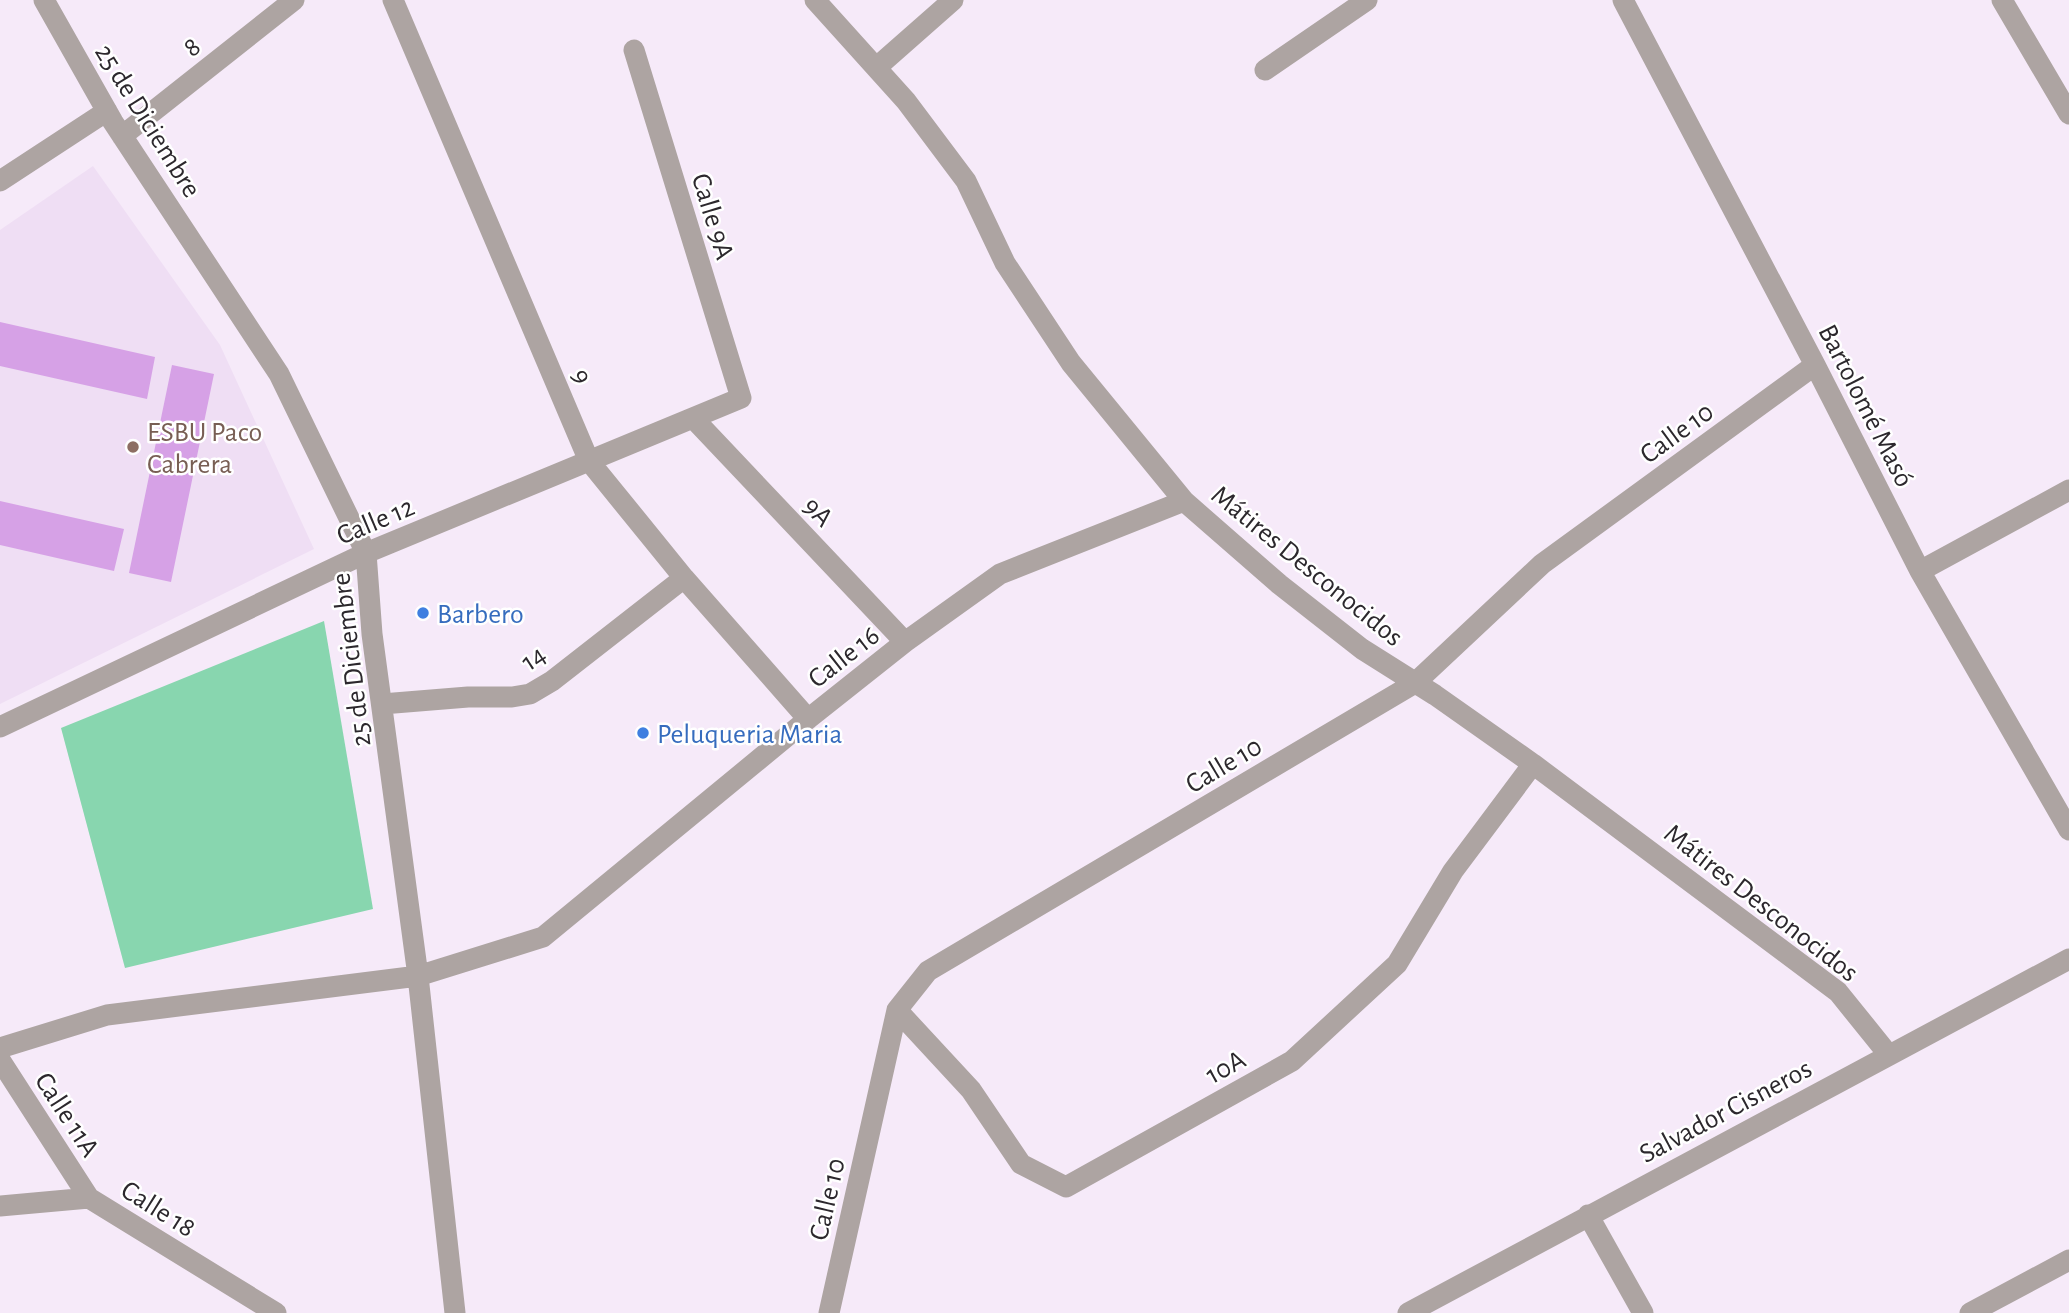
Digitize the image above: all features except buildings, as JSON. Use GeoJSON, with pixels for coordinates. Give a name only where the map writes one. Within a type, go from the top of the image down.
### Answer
{"type":"FeatureCollection","features":[{"type":"Feature","properties":{"kind":"street","name":"25 de Diciembre"},"geometry":{"type":"LineString","coordinates":[[44,0],[122,136],[279,374],[366,553],[372,634],[418,976],[455,1313]]}},
{"type":"Feature","properties":{"kind":"street","name":"8"},"geometry":{"type":"LineString","coordinates":[[122,136],[294,0]]}},
{"type":"Feature","properties":{"kind":"street","name":"9"},"geometry":{"type":"LineString","coordinates":[[393,0],[589,461],[684,578],[808,719]]}},
{"type":"Feature","properties":{"kind":"street","name":"Mátires Desconocidos"},"geometry":{"type":"LineString","coordinates":[[815,0],[906,101],[965,181],[1005,263],[1071,363],[1184,501],[1279,584],[1352,641],[1533,764],[1838,992],[1888,1054]]}},
{"type":"Feature","properties":{"kind":"street"},"geometry":{"type":"LineString","coordinates":[[877,67],[953,0]]}},
{"type":"Feature","properties":{"kind":"street"},"geometry":{"type":"LineString","coordinates":[[1265,70],[1367,0]]}},
{"type":"Feature","properties":{"kind":"street","name":"Bartolomé Masó"},"geometry":{"type":"LineString","coordinates":[[1623,0],[1920,571],[2069,830]]}},
{"type":"Feature","properties":{"kind":"street"},"geometry":{"type":"LineString","coordinates":[[2002,0],[2069,114]]}},
{"type":"Feature","properties":{"kind":"street","name":"Calle 9A"},"geometry":{"type":"LineString","coordinates":[[634,50],[741,398]]}},
{"type":"Feature","properties":{"kind":"street"},"geometry":{"type":"LineString","coordinates":[[0,181],[107,111]]}},
{"type":"Feature","properties":{"kind":"street","name":"Calle 10"},"geometry":{"type":"LineString","coordinates":[[829,1313],[897,1010],[928,971],[1415,682],[1542,564],[1815,365]]}},
{"type":"Feature","properties":{"kind":"street","name":"Calle 12"},"geometry":{"type":"LineString","coordinates":[[0,727],[366,553],[741,398]]}},
{"type":"Feature","properties":{"kind":"street","name":"9A"},"geometry":{"type":"LineString","coordinates":[[693,418],[905,642]]}},
{"type":"Feature","properties":{"kind":"street"},"geometry":{"type":"LineString","coordinates":[[1920,571],[2069,490]]}},
{"type":"Feature","properties":{"kind":"street","name":"Calle 16"},"geometry":{"type":"LineString","coordinates":[[0,1048],[107,1015],[418,976],[543,937],[808,719],[905,642],[1000,574],[1184,501]]}},
{"type":"Feature","properties":{"kind":"street","name":"14"},"geometry":{"type":"LineString","coordinates":[[382,704],[530,694],[552,681],[684,578]]}},
{"type":"Feature","properties":{"kind":"street","name":"10A"},"geometry":{"type":"LineString","coordinates":[[897,1010],[971,1090],[1021,1164],[1066,1187],[1292,1061],[1303,1052],[1397,964],[1453,871],[1533,764]]}},
{"type":"Feature","properties":{"kind":"street","name":"Salvador Cisneros"},"geometry":{"type":"LineString","coordinates":[[1408,1313],[2069,959]]}},
{"type":"Feature","properties":{"kind":"street","name":"Calle 11A"},"geometry":{"type":"LineString","coordinates":[[0,1060],[89,1198]]}},
{"type":"Feature","properties":{"kind":"street","name":"Calle 18"},"geometry":{"type":"LineString","coordinates":[[0,1206],[89,1198],[276,1313]]}},
{"type":"Feature","properties":{"kind":"street"},"geometry":{"type":"LineString","coordinates":[[1588,1215],[1643,1313]]}},
{"type":"Feature","properties":{"kind":"street"},"geometry":{"type":"LineString","coordinates":[[1970,1313],[2069,1260]]}},
{"type":"Feature","properties":{"kind":"shaded area","name":"ESBU Paco Cabrera"},"geometry":{"type":"Polygon","coordinates":[[[93,166],[220,345],[314,549],[0,704],[0,230],[93,166]]]}},
{"type":"Feature","properties":{"kind":"green space"},"geometry":{"type":"Polygon","coordinates":[[[324,621],[373,909],[125,968],[61,728],[324,621]]]}},
{"type":"Feature","properties":{"kind":"place","name":"ESBU Paco Cabrera"},"geometry":{"type":"Point","coordinates":[133,447]}},
{"type":"Feature","properties":{"kind":"place","name":"Barbero"},"geometry":{"type":"Point","coordinates":[423,613]}},
{"type":"Feature","properties":{"kind":"place","name":"Peluqueria Maria"},"geometry":{"type":"Point","coordinates":[643,733]}}]}
